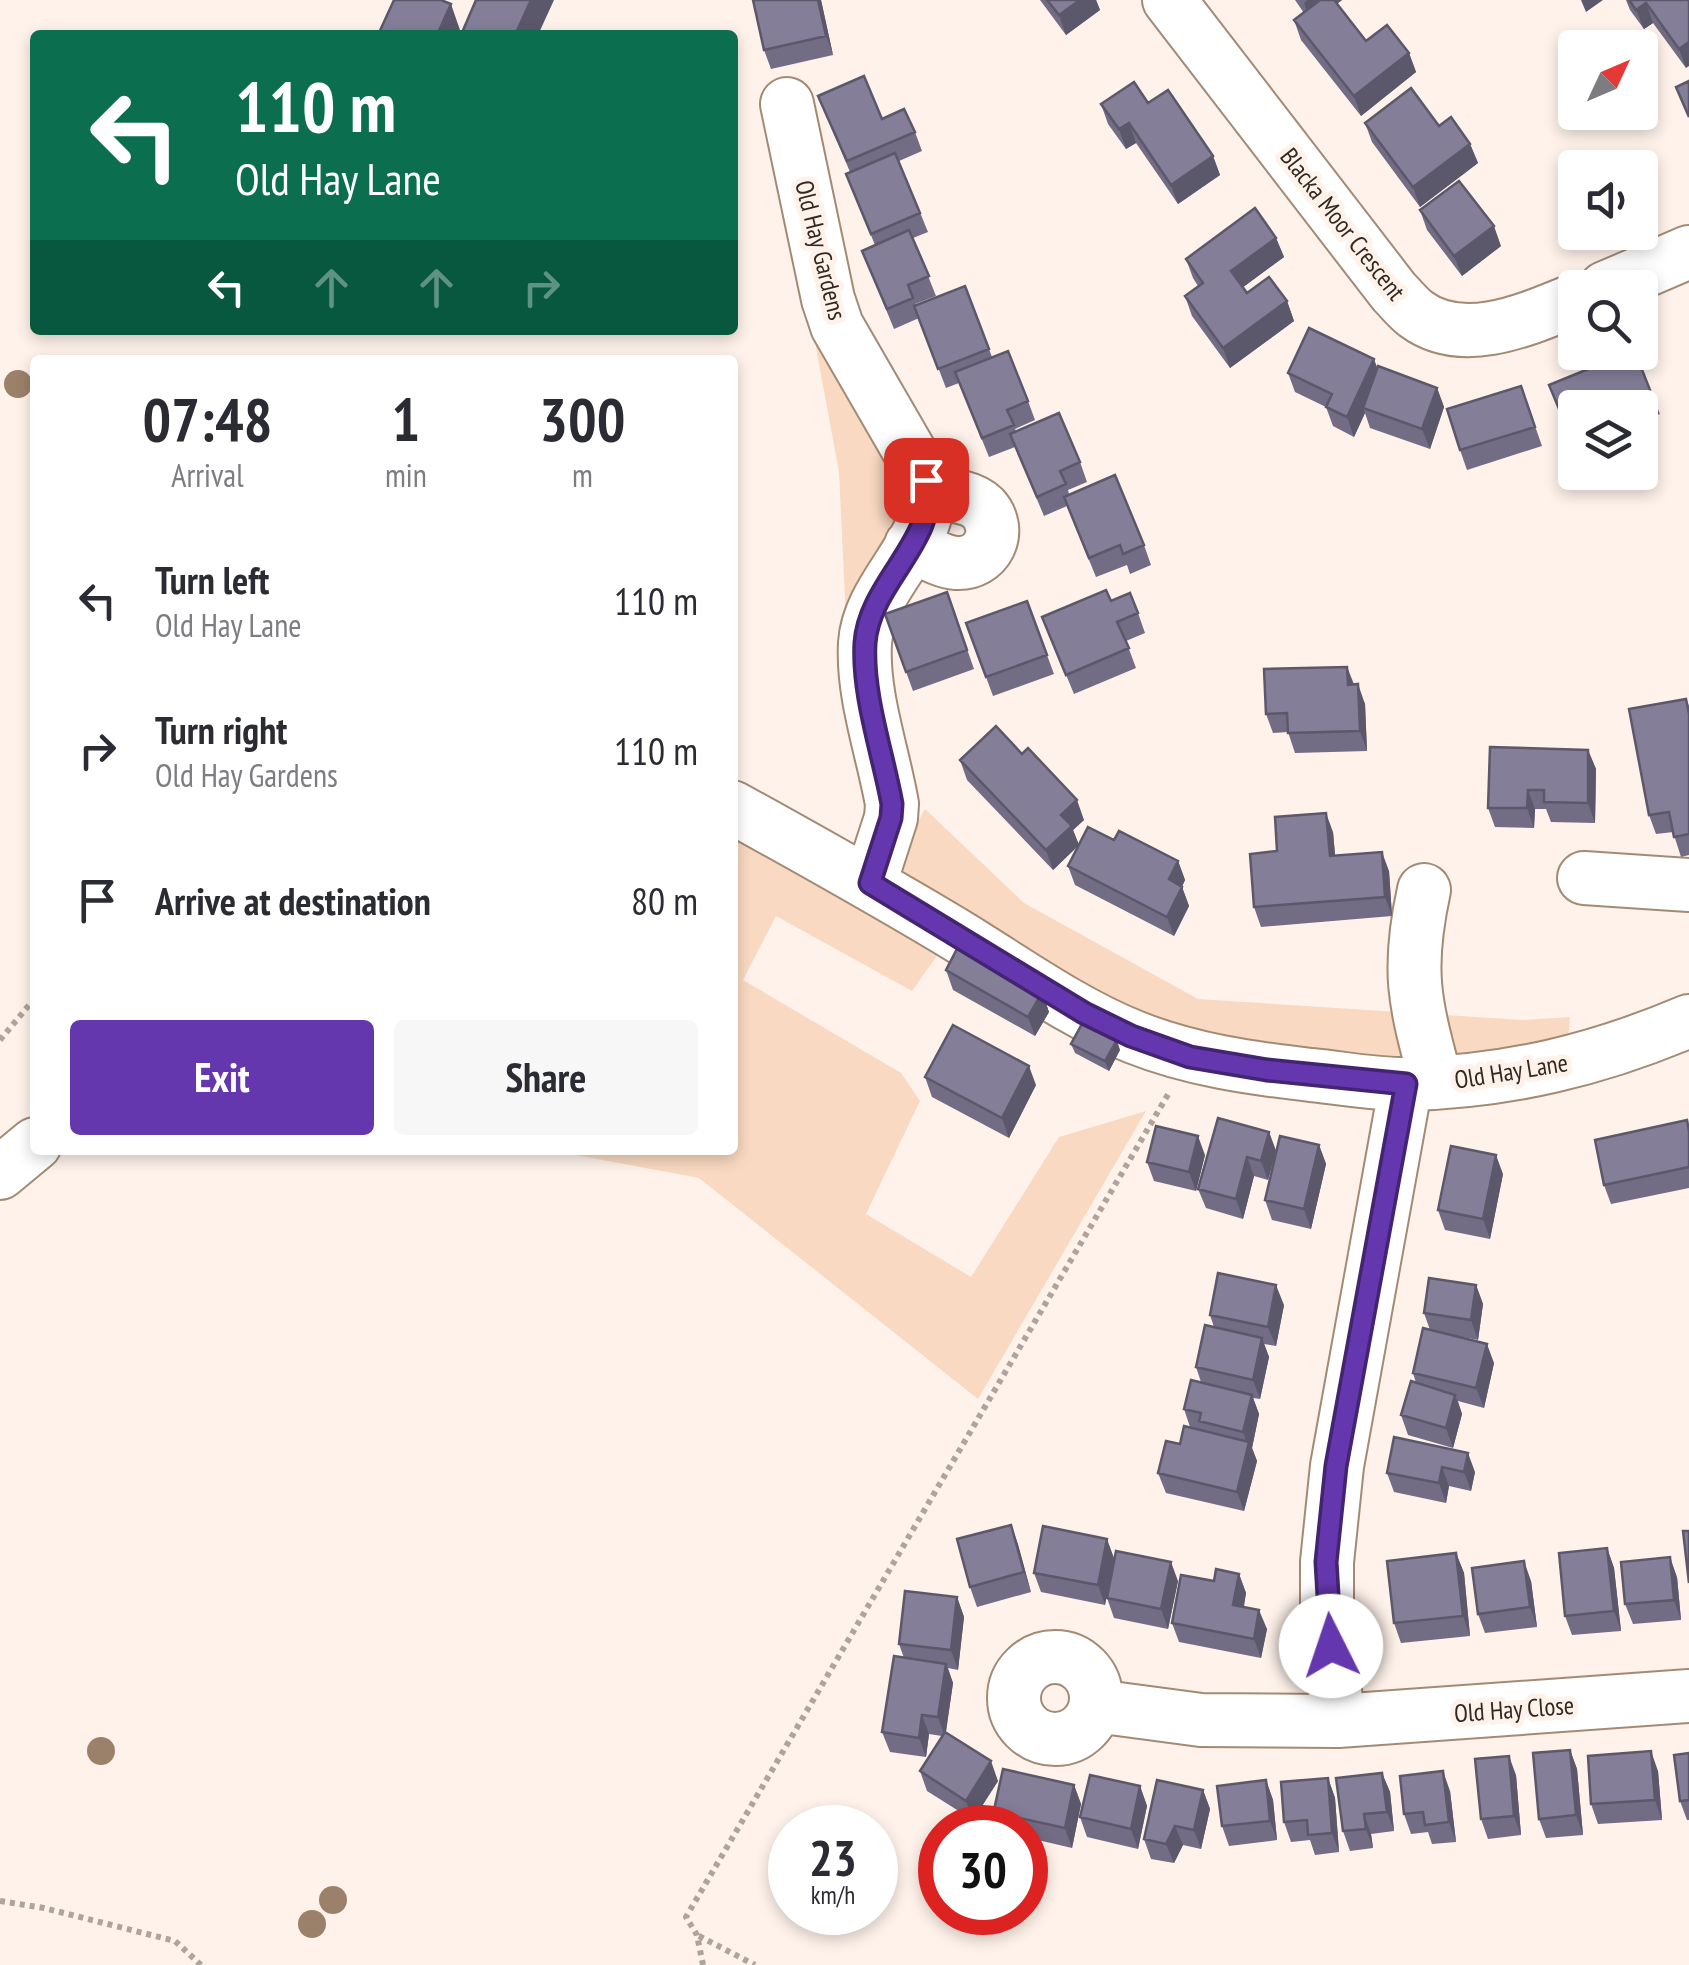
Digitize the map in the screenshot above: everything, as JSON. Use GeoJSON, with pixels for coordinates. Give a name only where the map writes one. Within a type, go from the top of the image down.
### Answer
{"type":"FeatureCollection","features":[{"type":"Feature","properties":{"kind":"street","name":"Blacka Moor Crescent"},"geometry":{"type":"LineString","coordinates":[[1169,0],[1394,292],[1418,316],[1444,327],[1482,330],[1558,305]]}},
{"type":"Feature","properties":{"kind":"street","name":"Old Hay Gardens"},"geometry":{"type":"LineString","coordinates":[[788,104],[828,299],[838,326],[930,493]]}},
{"type":"Feature","properties":{"kind":"street"},"geometry":{"type":"LineString","coordinates":[[1647,270],[1689,252]]}},
{"type":"Feature","properties":{"kind":"street"},"geometry":{"type":"LineString","coordinates":[[870,883],[892,804],[872,713],[865,644],[870,616],[882,590],[924,524],[930,493],[967,498],[982,507],[992,523],[992,542],[984,554],[969,561],[955,563],[911,545]]}},
{"type":"Feature","properties":{"kind":"street","name":"Old Hay Lane"},"geometry":{"type":"LineString","coordinates":[[738,810],[870,883],[1084,1013],[1131,1036],[1190,1057],[1267,1070],[1421,1083],[1486,1079],[1552,1068],[1626,1048],[1689,1022]]}},
{"type":"Feature","properties":{"kind":"street"},"geometry":{"type":"LineString","coordinates":[[1584,878],[1689,885]]}},
{"type":"Feature","properties":{"kind":"street"},"geometry":{"type":"LineString","coordinates":[[1338,1721],[1327,1608],[1329,1522],[1336,1466],[1421,1083],[1412,970],[1424,890]]}},
{"type":"Feature","properties":{"kind":"street"},"geometry":{"type":"LineString","coordinates":[[0,1173],[30,1148]]}},
{"type":"Feature","properties":{"kind":"street","name":"Old Hay Close"},"geometry":{"type":"LineString","coordinates":[[1096,1706],[1201,1720],[1338,1721],[1689,1696]]}},
{"type":"Feature","properties":{"kind":"path"},"geometry":{"type":"LineString","coordinates":[[0,1040],[30,1004]]}},
{"type":"Feature","properties":{"kind":"path"},"geometry":{"type":"LineString","coordinates":[[703,1965],[698,1935],[686,1917],[1190,1057]]}},
{"type":"Feature","properties":{"kind":"path"},"geometry":{"type":"LineString","coordinates":[[0,1901],[175,1942],[201,1965]]}},
{"type":"Feature","properties":{"kind":"path"},"geometry":{"type":"LineString","coordinates":[[698,1935],[755,1965]]}},
{"type":"Feature","properties":{"kind":"shaded area"},"geometry":{"type":"Polygon","coordinates":[[[810,315],[911,498],[846,619],[839,472],[810,315]]]}},
{"type":"Feature","properties":{"kind":"shaded area"},"geometry":{"type":"Polygon","coordinates":[[[925,809],[1024,903],[1198,999],[1523,1020],[1570,1017],[1567,1050],[1379,1063],[1146,1031],[904,876],[902,850],[925,809]]]}},
{"type":"Feature","properties":{"kind":"shaded area"},"geometry":{"type":"Polygon","coordinates":[[[738,835],[941,950],[912,991],[776,916],[743,980],[901,1073],[920,1101],[866,1214],[971,1277],[1059,1137],[1146,1111],[978,1399],[699,1178],[576,1155],[738,1155],[738,835]]]}},
{"type":"Feature","properties":{"kind":"building"},"geometry":{"type":"Polygon","coordinates":[[[394,0],[441,0],[451,4],[439,30],[380,30],[394,0]]]}},
{"type":"Feature","properties":{"kind":"building"},"geometry":{"type":"Polygon","coordinates":[[[476,0],[531,0],[517,30],[463,30],[476,0]]]}},
{"type":"Feature","properties":{"kind":"building"},"geometry":{"type":"Polygon","coordinates":[[[753,0],[818,0],[826,36],[764,50],[753,0]]]}},
{"type":"Feature","properties":{"kind":"building"},"geometry":{"type":"Polygon","coordinates":[[[1047,0],[1080,0],[1059,15],[1047,0]]]}},
{"type":"Feature","properties":{"kind":"building"},"geometry":{"type":"Polygon","coordinates":[[[1320,0],[1334,0],[1366,41],[1387,25],[1409,53],[1354,96],[1294,20],[1320,0]]]}},
{"type":"Feature","properties":{"kind":"building"},"geometry":{"type":"Polygon","coordinates":[[[1629,0],[1689,0],[1689,42],[1679,49],[1646,3],[1636,10],[1629,0]]]}},
{"type":"Feature","properties":{"kind":"building"},"geometry":{"type":"Polygon","coordinates":[[[864,76],[882,119],[904,109],[915,132],[847,161],[818,96],[864,76]]]}},
{"type":"Feature","properties":{"kind":"building"},"geometry":{"type":"Polygon","coordinates":[[[1689,81],[1689,117],[1676,87],[1689,81]]]}},
{"type":"Feature","properties":{"kind":"building"},"geometry":{"type":"Polygon","coordinates":[[[1134,82],[1148,103],[1168,90],[1213,156],[1171,185],[1129,123],[1119,129],[1101,104],[1134,82]]]}},
{"type":"Feature","properties":{"kind":"building"},"geometry":{"type":"Polygon","coordinates":[[[1411,88],[1439,126],[1451,117],[1470,144],[1413,187],[1365,123],[1411,88]]]}},
{"type":"Feature","properties":{"kind":"building"},"geometry":{"type":"Polygon","coordinates":[[[895,153],[920,213],[871,234],[846,174],[895,153]]]}},
{"type":"Feature","properties":{"kind":"building"},"geometry":{"type":"Polygon","coordinates":[[[1459,181],[1494,226],[1454,256],[1420,210],[1459,181]]]}},
{"type":"Feature","properties":{"kind":"building"},"geometry":{"type":"Polygon","coordinates":[[[1255,208],[1276,238],[1231,271],[1247,293],[1269,277],[1287,301],[1223,348],[1185,296],[1203,283],[1186,259],[1255,208]]]}},
{"type":"Feature","properties":{"kind":"building"},"geometry":{"type":"Polygon","coordinates":[[[909,230],[929,276],[908,285],[913,298],[887,309],[862,251],[909,230]]]}},
{"type":"Feature","properties":{"kind":"building"},"geometry":{"type":"Polygon","coordinates":[[[965,286],[989,349],[938,369],[914,306],[965,286]]]}},
{"type":"Feature","properties":{"kind":"building"},"geometry":{"type":"Polygon","coordinates":[[[1309,328],[1374,359],[1347,417],[1326,407],[1332,394],[1288,373],[1309,328]]]}},
{"type":"Feature","properties":{"kind":"building"},"geometry":{"type":"Polygon","coordinates":[[[1008,351],[1028,401],[1007,410],[1014,425],[982,438],[955,372],[1008,351]]]}},
{"type":"Feature","properties":{"kind":"building"},"geometry":{"type":"Polygon","coordinates":[[[1378,366],[1437,388],[1422,429],[1363,408],[1378,366]]]}},
{"type":"Feature","properties":{"kind":"building"},"geometry":{"type":"Polygon","coordinates":[[[1586,370],[1642,370],[1650,390],[1558,390],[1558,406],[1549,385],[1586,370]]]}},
{"type":"Feature","properties":{"kind":"building"},"geometry":{"type":"Polygon","coordinates":[[[1521,386],[1535,427],[1460,450],[1447,409],[1521,386]]]}},
{"type":"Feature","properties":{"kind":"building"},"geometry":{"type":"Polygon","coordinates":[[[1059,413],[1080,462],[1060,471],[1066,484],[1037,497],[1010,434],[1059,413]]]}},
{"type":"Feature","properties":{"kind":"building"},"geometry":{"type":"Polygon","coordinates":[[[1115,475],[1144,545],[1123,554],[1120,545],[1089,558],[1064,497],[1115,475]]]}},
{"type":"Feature","properties":{"kind":"building"},"geometry":{"type":"Polygon","coordinates":[[[1106,590],[1111,601],[1130,593],[1138,613],[1117,622],[1129,648],[1066,675],[1042,617],[1106,590]]]}},
{"type":"Feature","properties":{"kind":"building"},"geometry":{"type":"Polygon","coordinates":[[[947,592],[967,650],[906,672],[885,614],[947,592]]]}},
{"type":"Feature","properties":{"kind":"building"},"geometry":{"type":"Polygon","coordinates":[[[1027,601],[1047,655],[986,677],[966,623],[1027,601]]]}},
{"type":"Feature","properties":{"kind":"building"},"geometry":{"type":"Polygon","coordinates":[[[1347,667],[1348,685],[1358,684],[1360,731],[1288,733],[1287,713],[1266,714],[1264,669],[1347,667]]]}},
{"type":"Feature","properties":{"kind":"building"},"geometry":{"type":"Polygon","coordinates":[[[1686,699],[1689,834],[1674,837],[1669,812],[1649,815],[1629,709],[1686,699]]]}},
{"type":"Feature","properties":{"kind":"building"},"geometry":{"type":"Polygon","coordinates":[[[996,726],[1022,754],[1028,748],[1077,800],[1061,815],[1072,826],[1046,850],[960,760],[996,726]]]}},
{"type":"Feature","properties":{"kind":"building"},"geometry":{"type":"Polygon","coordinates":[[[1490,747],[1588,750],[1588,803],[1544,802],[1544,790],[1528,790],[1527,808],[1488,808],[1490,747]]]}},
{"type":"Feature","properties":{"kind":"building"},"geometry":{"type":"Polygon","coordinates":[[[1326,813],[1330,856],[1382,852],[1385,897],[1254,907],[1250,854],[1277,851],[1275,817],[1326,813]]]}},
{"type":"Feature","properties":{"kind":"building"},"geometry":{"type":"Polygon","coordinates":[[[1088,827],[1114,840],[1119,831],[1178,861],[1169,879],[1182,887],[1167,917],[1068,866],[1088,827]]]}},
{"type":"Feature","properties":{"kind":"building"},"geometry":{"type":"Polygon","coordinates":[[[959,945],[1042,992],[1028,1017],[946,970],[959,945]]]}},
{"type":"Feature","properties":{"kind":"building"},"geometry":{"type":"Polygon","coordinates":[[[1083,1022],[1117,1040],[1105,1061],[1071,1044],[1083,1022]]]}},
{"type":"Feature","properties":{"kind":"building"},"geometry":{"type":"Polygon","coordinates":[[[953,1025],[1029,1066],[1002,1118],[925,1077],[953,1025]]]}},
{"type":"Feature","properties":{"kind":"building"},"geometry":{"type":"Polygon","coordinates":[[[1218,1118],[1269,1132],[1261,1161],[1247,1157],[1236,1199],[1198,1189],[1218,1118]]]}},
{"type":"Feature","properties":{"kind":"building"},"geometry":{"type":"Polygon","coordinates":[[[1687,1120],[1689,1167],[1604,1185],[1595,1140],[1687,1120]]]}},
{"type":"Feature","properties":{"kind":"building"},"geometry":{"type":"Polygon","coordinates":[[[1156,1126],[1198,1136],[1189,1172],[1147,1162],[1156,1126]]]}},
{"type":"Feature","properties":{"kind":"building"},"geometry":{"type":"Polygon","coordinates":[[[1280,1136],[1319,1145],[1304,1209],[1265,1200],[1280,1136]]]}},
{"type":"Feature","properties":{"kind":"building"},"geometry":{"type":"Polygon","coordinates":[[[1451,1146],[1496,1155],[1483,1219],[1438,1210],[1451,1146]]]}},
{"type":"Feature","properties":{"kind":"building"},"geometry":{"type":"Polygon","coordinates":[[[1218,1273],[1276,1285],[1268,1327],[1210,1315],[1218,1273]]]}},
{"type":"Feature","properties":{"kind":"building"},"geometry":{"type":"Polygon","coordinates":[[[1429,1278],[1476,1285],[1471,1320],[1424,1313],[1429,1278]]]}},
{"type":"Feature","properties":{"kind":"building"},"geometry":{"type":"Polygon","coordinates":[[[1205,1325],[1262,1338],[1253,1380],[1196,1367],[1205,1325]]]}},
{"type":"Feature","properties":{"kind":"building"},"geometry":{"type":"Polygon","coordinates":[[[1423,1328],[1487,1344],[1476,1388],[1413,1373],[1423,1328]]]}},
{"type":"Feature","properties":{"kind":"building"},"geometry":{"type":"Polygon","coordinates":[[[1191,1380],[1252,1395],[1243,1432],[1199,1421],[1201,1413],[1184,1409],[1191,1380]]]}},
{"type":"Feature","properties":{"kind":"building"},"geometry":{"type":"Polygon","coordinates":[[[1411,1381],[1455,1395],[1446,1428],[1401,1415],[1411,1381]]]}},
{"type":"Feature","properties":{"kind":"building"},"geometry":{"type":"Polygon","coordinates":[[[1184,1426],[1249,1442],[1237,1492],[1158,1473],[1166,1441],[1180,1444],[1184,1426]]]}},
{"type":"Feature","properties":{"kind":"building"},"geometry":{"type":"Polygon","coordinates":[[[1394,1437],[1468,1453],[1464,1472],[1442,1467],[1439,1483],[1387,1473],[1394,1437]]]}},
{"type":"Feature","properties":{"kind":"building"},"geometry":{"type":"Polygon","coordinates":[[[1011,1525],[1024,1572],[970,1587],[957,1539],[1011,1525]]]}},
{"type":"Feature","properties":{"kind":"building"},"geometry":{"type":"Polygon","coordinates":[[[1043,1526],[1107,1539],[1098,1585],[1034,1573],[1043,1526]]]}},
{"type":"Feature","properties":{"kind":"building"},"geometry":{"type":"Polygon","coordinates":[[[1683,1531],[1689,1531],[1689,1583],[1683,1531]]]}},
{"type":"Feature","properties":{"kind":"building"},"geometry":{"type":"Polygon","coordinates":[[[1607,1548],[1614,1611],[1565,1616],[1559,1553],[1607,1548]]]}},
{"type":"Feature","properties":{"kind":"building"},"geometry":{"type":"Polygon","coordinates":[[[1116,1551],[1171,1562],[1161,1609],[1107,1598],[1116,1551]]]}},
{"type":"Feature","properties":{"kind":"building"},"geometry":{"type":"Polygon","coordinates":[[[1456,1553],[1463,1616],[1394,1623],[1387,1561],[1456,1553]]]}},
{"type":"Feature","properties":{"kind":"building"},"geometry":{"type":"Polygon","coordinates":[[[1670,1557],[1674,1600],[1625,1604],[1621,1562],[1670,1557]]]}},
{"type":"Feature","properties":{"kind":"building"},"geometry":{"type":"Polygon","coordinates":[[[1524,1561],[1530,1607],[1478,1614],[1472,1568],[1524,1561]]]}},
{"type":"Feature","properties":{"kind":"building"},"geometry":{"type":"Polygon","coordinates":[[[1216,1569],[1239,1574],[1233,1605],[1259,1610],[1254,1639],[1172,1623],[1181,1575],[1214,1581],[1216,1569]]]}},
{"type":"Feature","properties":{"kind":"building"},"geometry":{"type":"Polygon","coordinates":[[[905,1591],[957,1597],[951,1650],[899,1644],[905,1591]]]}},
{"type":"Feature","properties":{"kind":"building"},"geometry":{"type":"Polygon","coordinates":[[[894,1656],[946,1664],[938,1717],[922,1715],[919,1738],[882,1732],[894,1656]]]}},
{"type":"Feature","properties":{"kind":"building"},"geometry":{"type":"Polygon","coordinates":[[[945,1732],[991,1761],[966,1801],[920,1771],[945,1732]]]}},
{"type":"Feature","properties":{"kind":"building"},"geometry":{"type":"Polygon","coordinates":[[[1570,1750],[1576,1815],[1539,1819],[1533,1753],[1570,1750]]]}},
{"type":"Feature","properties":{"kind":"building"},"geometry":{"type":"Polygon","coordinates":[[[1651,1751],[1655,1800],[1591,1804],[1588,1756],[1651,1751]]]}},
{"type":"Feature","properties":{"kind":"building"},"geometry":{"type":"Polygon","coordinates":[[[1689,1753],[1689,1800],[1680,1801],[1674,1755],[1689,1753]]]}},
{"type":"Feature","properties":{"kind":"building"},"geometry":{"type":"Polygon","coordinates":[[[1509,1756],[1514,1816],[1481,1819],[1475,1759],[1509,1756]]]}},
{"type":"Feature","properties":{"kind":"building"},"geometry":{"type":"Polygon","coordinates":[[[1003,1769],[1074,1785],[1065,1828],[1048,1824],[1048,1805],[995,1805],[1003,1769]]]}},
{"type":"Feature","properties":{"kind":"building"},"geometry":{"type":"Polygon","coordinates":[[[1443,1771],[1449,1822],[1425,1825],[1423,1812],[1404,1814],[1400,1776],[1443,1771]]]}},
{"type":"Feature","properties":{"kind":"building"},"geometry":{"type":"Polygon","coordinates":[[[1382,1773],[1387,1812],[1364,1814],[1366,1829],[1343,1831],[1336,1778],[1382,1773]]]}},
{"type":"Feature","properties":{"kind":"building"},"geometry":{"type":"Polygon","coordinates":[[[1090,1775],[1140,1786],[1131,1829],[1080,1817],[1090,1775]]]}},
{"type":"Feature","properties":{"kind":"building"},"geometry":{"type":"Polygon","coordinates":[[[1328,1778],[1332,1833],[1308,1835],[1307,1820],[1284,1822],[1281,1782],[1328,1778]]]}},
{"type":"Feature","properties":{"kind":"building"},"geometry":{"type":"Polygon","coordinates":[[[1157,1780],[1203,1790],[1194,1830],[1175,1826],[1166,1844],[1144,1839],[1157,1780]]]}},
{"type":"Feature","properties":{"kind":"building"},"geometry":{"type":"Polygon","coordinates":[[[1266,1780],[1270,1821],[1222,1826],[1217,1786],[1266,1780]]]}},
{"type":"Feature","properties":{"kind":"route"},"geometry":{"type":"LineString","coordinates":[[926,480],[930,504],[924,524],[882,590],[870,616],[865,644],[872,713],[892,804],[870,883],[1084,1013],[1131,1036],[1190,1057],[1267,1070],[1406,1084],[1336,1466],[1326,1562],[1331,1646]]}}]}
